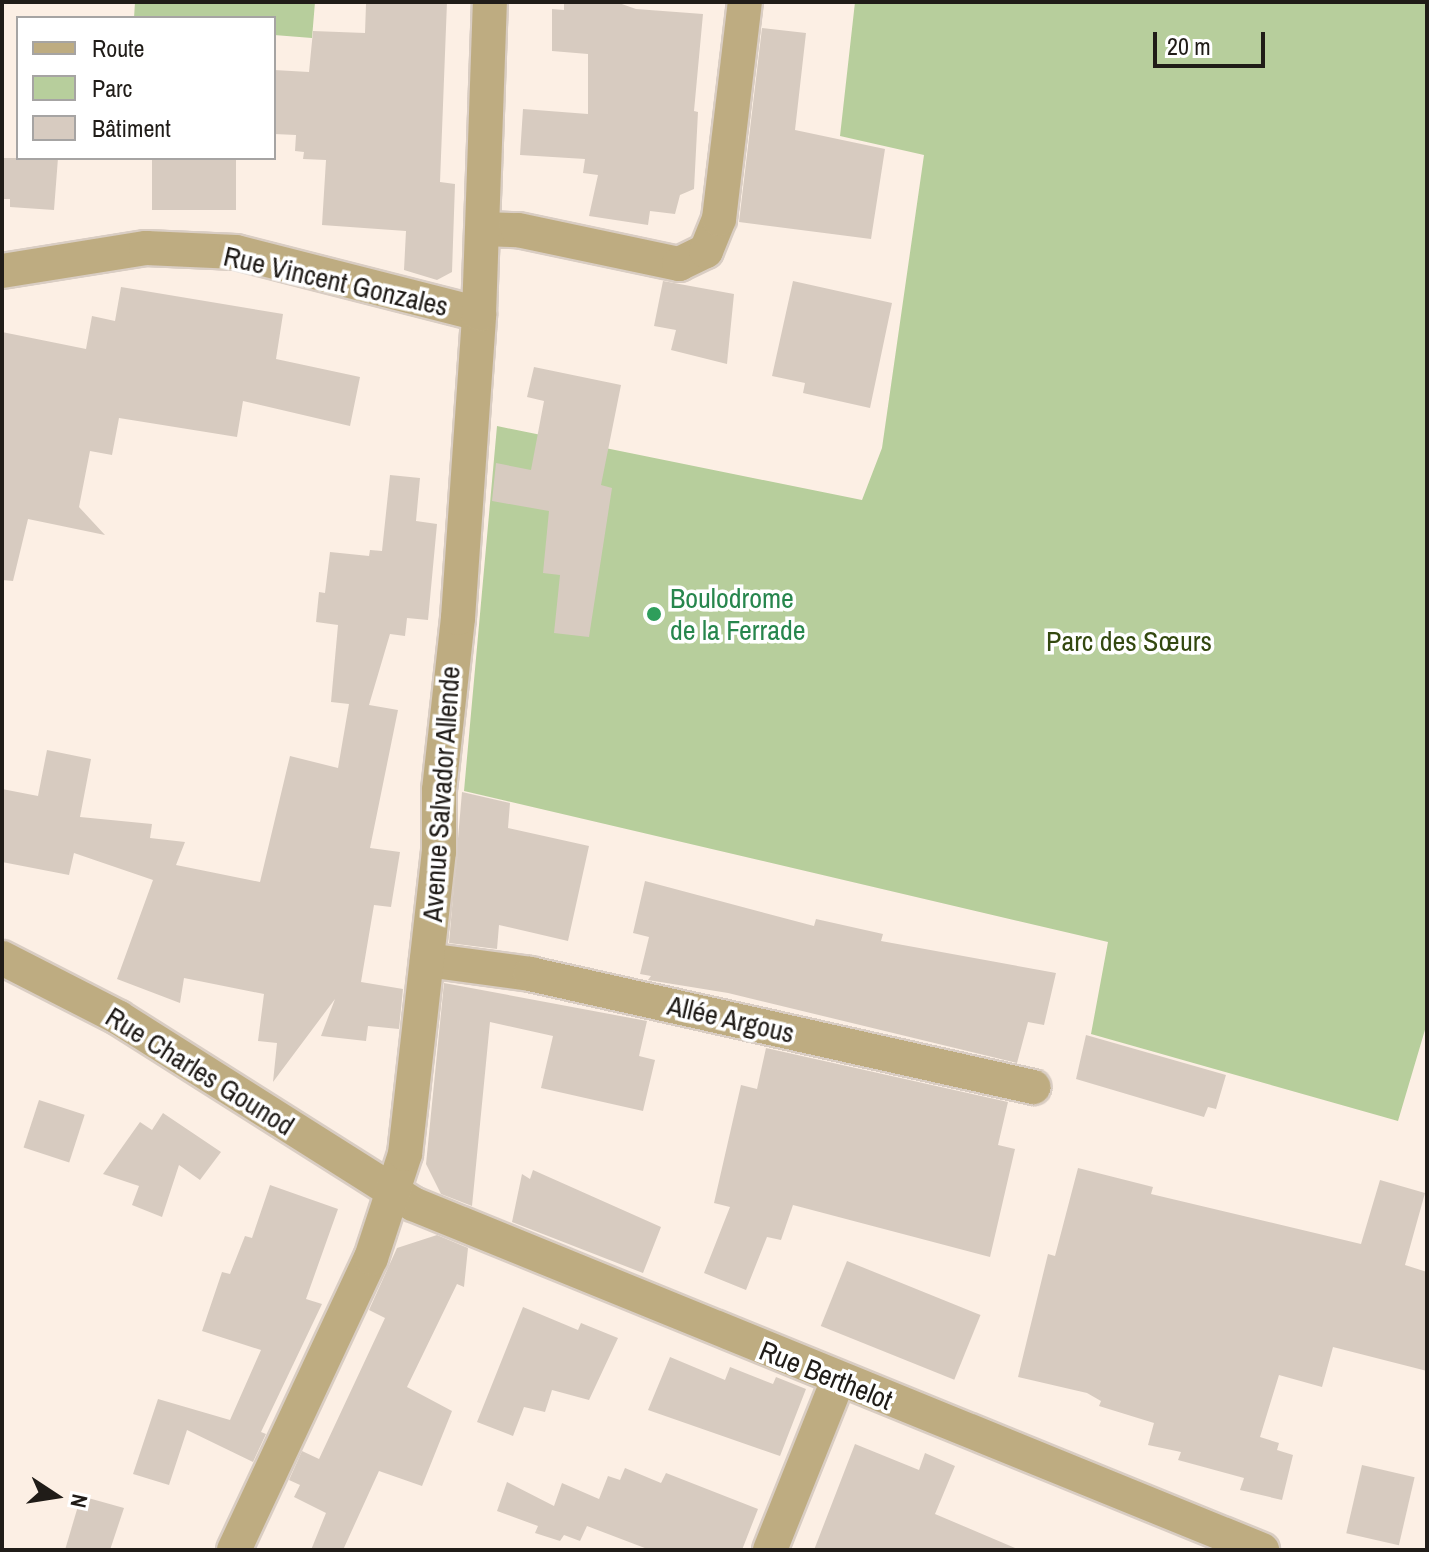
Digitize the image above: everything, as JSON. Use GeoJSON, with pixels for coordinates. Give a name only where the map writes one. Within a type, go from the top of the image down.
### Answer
{"type":"FeatureCollection","features":[{"type":"Feature","properties":{"kind":"street","name":"Avenue Salvador Allende"},"geometry":{"type":"LineString","coordinates":[[234,1550],[371,1258],[393,1193],[413,1096],[427,960],[479,314],[490,2]]}},
{"type":"Feature","properties":{"kind":"street"},"geometry":{"type":"LineString","coordinates":[[483,229],[518,230],[679,264],[706,251],[719,219],[745,2]]}},
{"type":"Feature","properties":{"kind":"street","name":"Rue Vincent Gonzales"},"geometry":{"type":"LineString","coordinates":[[2,271],[146,248],[236,252],[479,314]]}},
{"type":"Feature","properties":{"kind":"street","name":"Rue Charles Gounod"},"geometry":{"type":"LineString","coordinates":[[2,958],[119,1018],[393,1193]]}},
{"type":"Feature","properties":{"kind":"street","name":"Allée Argous"},"geometry":{"type":"LineString","coordinates":[[427,960],[530,974],[1033,1087]]}},
{"type":"Feature","properties":{"kind":"street","name":"Rue Berthelot"},"geometry":{"type":"LineString","coordinates":[[393,1193],[487,1238],[1262,1550]]}},
{"type":"Feature","properties":{"kind":"street"},"geometry":{"type":"LineString","coordinates":[[770,1550],[838,1380]]}},
{"type":"Feature","properties":{"kind":"green space"},"geometry":{"type":"Polygon","coordinates":[[[135,2],[315,2],[312,38],[276,35],[276,16],[134,16],[135,2]]]}},
{"type":"Feature","properties":{"kind":"green space","name":"Parc des Sœurs"},"geometry":{"type":"Polygon","coordinates":[[[855,2],[1427,2],[1427,1023],[1398,1121],[1091,1034],[1108,942],[464,791],[497,426],[862,500],[882,448],[924,155],[840,136],[855,2]]]}},
{"type":"Feature","properties":{"kind":"building"},"geometry":{"type":"Polygon","coordinates":[[[447,2],[440,182],[455,184],[452,272],[437,280],[404,270],[406,231],[322,225],[326,160],[303,159],[304,152],[295,151],[296,135],[276,134],[276,70],[309,72],[313,31],[365,33],[366,4],[447,2]]]}},
{"type":"Feature","properties":{"kind":"building"},"geometry":{"type":"Polygon","coordinates":[[[564,2],[616,2],[636,9],[703,14],[694,111],[698,112],[694,189],[680,195],[675,214],[650,211],[648,225],[589,216],[598,175],[583,173],[585,159],[520,155],[523,109],[588,114],[588,54],[552,51],[552,9],[564,10],[564,2]]]}},
{"type":"Feature","properties":{"kind":"building"},"geometry":{"type":"Polygon","coordinates":[[[762,28],[806,33],[795,130],[885,149],[871,239],[739,222],[762,28]]]}},
{"type":"Feature","properties":{"kind":"building"},"geometry":{"type":"Polygon","coordinates":[[[4,158],[58,160],[54,210],[10,207],[10,199],[4,199],[4,158]]]}},
{"type":"Feature","properties":{"kind":"building"},"geometry":{"type":"Polygon","coordinates":[[[152,160],[236,160],[236,210],[152,210],[152,160]]]}},
{"type":"Feature","properties":{"kind":"building"},"geometry":{"type":"Polygon","coordinates":[[[663,281],[734,294],[727,364],[671,350],[676,330],[654,326],[663,281]]]}},
{"type":"Feature","properties":{"kind":"building"},"geometry":{"type":"Polygon","coordinates":[[[793,281],[892,303],[870,408],[803,393],[805,383],[772,376],[793,281]]]}},
{"type":"Feature","properties":{"kind":"building"},"geometry":{"type":"Polygon","coordinates":[[[121,287],[283,314],[276,359],[360,377],[350,426],[243,401],[237,437],[119,418],[112,455],[90,451],[79,507],[105,535],[28,519],[13,581],[2,580],[2,332],[86,349],[92,316],[115,321],[121,287]]]}},
{"type":"Feature","properties":{"kind":"building"},"geometry":{"type":"Polygon","coordinates":[[[534,367],[621,385],[601,485],[612,488],[589,637],[554,633],[560,575],[543,573],[549,511],[492,501],[496,463],[531,470],[544,401],[527,397],[534,367]]]}},
{"type":"Feature","properties":{"kind":"building"},"geometry":{"type":"Polygon","coordinates":[[[390,475],[420,478],[416,521],[437,524],[428,620],[407,618],[405,636],[390,634],[369,705],[398,710],[370,848],[400,852],[391,907],[374,905],[361,982],[403,989],[399,1029],[368,1026],[366,1041],[321,1036],[335,999],[273,1082],[277,1043],[258,1041],[264,994],[184,978],[180,1003],[117,979],[153,880],[74,853],[69,875],[2,862],[2,789],[38,796],[47,750],[91,759],[80,817],[152,824],[150,838],[185,842],[176,865],[260,882],[290,756],[338,768],[349,704],[331,702],[338,625],[316,622],[319,592],[325,593],[330,552],[369,556],[370,550],[382,551],[390,475]]]}},
{"type":"Feature","properties":{"kind":"building"},"geometry":{"type":"Polygon","coordinates":[[[462,792],[510,803],[508,828],[589,846],[568,941],[499,925],[497,949],[449,943],[462,792]]]}},
{"type":"Feature","properties":{"kind":"building"},"geometry":{"type":"Polygon","coordinates":[[[645,881],[814,926],[816,919],[883,934],[881,941],[1056,973],[1044,1025],[1028,1022],[1017,1063],[728,993],[648,980],[651,976],[640,974],[649,937],[633,933],[645,881]]]}},
{"type":"Feature","properties":{"kind":"building"},"geometry":{"type":"Polygon","coordinates":[[[444,983],[647,1021],[639,1056],[655,1060],[643,1111],[541,1088],[553,1036],[490,1022],[472,1206],[441,1194],[426,1164],[444,983]]]}},
{"type":"Feature","properties":{"kind":"building"},"geometry":{"type":"Polygon","coordinates":[[[1086,1035],[1226,1075],[1216,1109],[1208,1107],[1204,1117],[1076,1079],[1086,1035]]]}},
{"type":"Feature","properties":{"kind":"building"},"geometry":{"type":"Polygon","coordinates":[[[766,1048],[1008,1102],[998,1145],[1015,1149],[990,1257],[793,1205],[781,1240],[767,1237],[746,1290],[704,1273],[730,1207],[714,1203],[741,1085],[757,1089],[766,1048]]]}},
{"type":"Feature","properties":{"kind":"building"},"geometry":{"type":"Polygon","coordinates":[[[39,1100],[85,1115],[69,1162],[24,1148],[39,1100]]]}},
{"type":"Feature","properties":{"kind":"building"},"geometry":{"type":"Polygon","coordinates":[[[163,1113],[221,1152],[200,1180],[179,1165],[162,1217],[132,1205],[139,1186],[103,1174],[140,1122],[152,1130],[163,1113]]]}},
{"type":"Feature","properties":{"kind":"building"},"geometry":{"type":"Polygon","coordinates":[[[1078,1168],[1153,1187],[1151,1194],[1361,1244],[1380,1180],[1425,1193],[1405,1265],[1427,1272],[1427,1371],[1333,1347],[1322,1387],[1279,1375],[1260,1437],[1279,1443],[1277,1450],[1293,1455],[1282,1500],[1240,1490],[1244,1478],[1178,1460],[1181,1452],[1148,1445],[1154,1423],[1099,1406],[1101,1401],[1087,1393],[1018,1377],[1048,1254],[1055,1256],[1078,1168]]]}},
{"type":"Feature","properties":{"kind":"building"},"geometry":{"type":"Polygon","coordinates":[[[533,1170],[661,1227],[643,1273],[512,1222],[522,1174],[530,1179],[533,1170]]]}},
{"type":"Feature","properties":{"kind":"building"},"geometry":{"type":"Polygon","coordinates":[[[270,1185],[338,1209],[306,1299],[322,1304],[261,1432],[266,1434],[253,1462],[187,1430],[169,1485],[133,1474],[158,1399],[230,1420],[261,1350],[202,1331],[222,1272],[230,1274],[245,1236],[252,1238],[270,1185]]]}},
{"type":"Feature","properties":{"kind":"building"},"geometry":{"type":"Polygon","coordinates":[[[437,1235],[468,1248],[464,1287],[457,1284],[407,1387],[452,1411],[422,1486],[379,1471],[343,1550],[311,1550],[326,1513],[294,1497],[300,1485],[289,1480],[302,1451],[319,1459],[385,1318],[369,1310],[397,1248],[437,1235]]]}},
{"type":"Feature","properties":{"kind":"building"},"geometry":{"type":"Polygon","coordinates":[[[847,1261],[981,1315],[954,1380],[821,1326],[847,1261]]]}},
{"type":"Feature","properties":{"kind":"building"},"geometry":{"type":"Polygon","coordinates":[[[523,1307],[578,1330],[581,1323],[618,1338],[589,1400],[552,1390],[545,1412],[524,1407],[513,1436],[477,1422],[523,1307]]]}},
{"type":"Feature","properties":{"kind":"building"},"geometry":{"type":"Polygon","coordinates":[[[670,1357],[725,1380],[730,1367],[773,1384],[776,1377],[806,1389],[780,1456],[648,1410],[670,1357]]]}},
{"type":"Feature","properties":{"kind":"building"},"geometry":{"type":"Polygon","coordinates":[[[855,1444],[919,1470],[925,1453],[955,1466],[935,1514],[1020,1550],[814,1550],[855,1444]]]}},
{"type":"Feature","properties":{"kind":"building"},"geometry":{"type":"Polygon","coordinates":[[[1362,1465],[1415,1477],[1399,1545],[1346,1533],[1362,1465]]]}},
{"type":"Feature","properties":{"kind":"building"},"geometry":{"type":"Polygon","coordinates":[[[625,1468],[661,1483],[666,1473],[758,1509],[742,1550],[650,1550],[587,1526],[580,1541],[564,1535],[560,1541],[535,1533],[538,1526],[497,1511],[507,1482],[554,1506],[562,1483],[599,1499],[608,1476],[620,1480],[625,1468]]]}},
{"type":"Feature","properties":{"kind":"building"},"geometry":{"type":"Polygon","coordinates":[[[81,1496],[124,1508],[110,1550],[65,1550],[81,1496]]]}},
{"type":"Feature","properties":{"kind":"place","name":"Boulodrome de la Ferrade"},"geometry":{"type":"Point","coordinates":[654,614]}}]}
